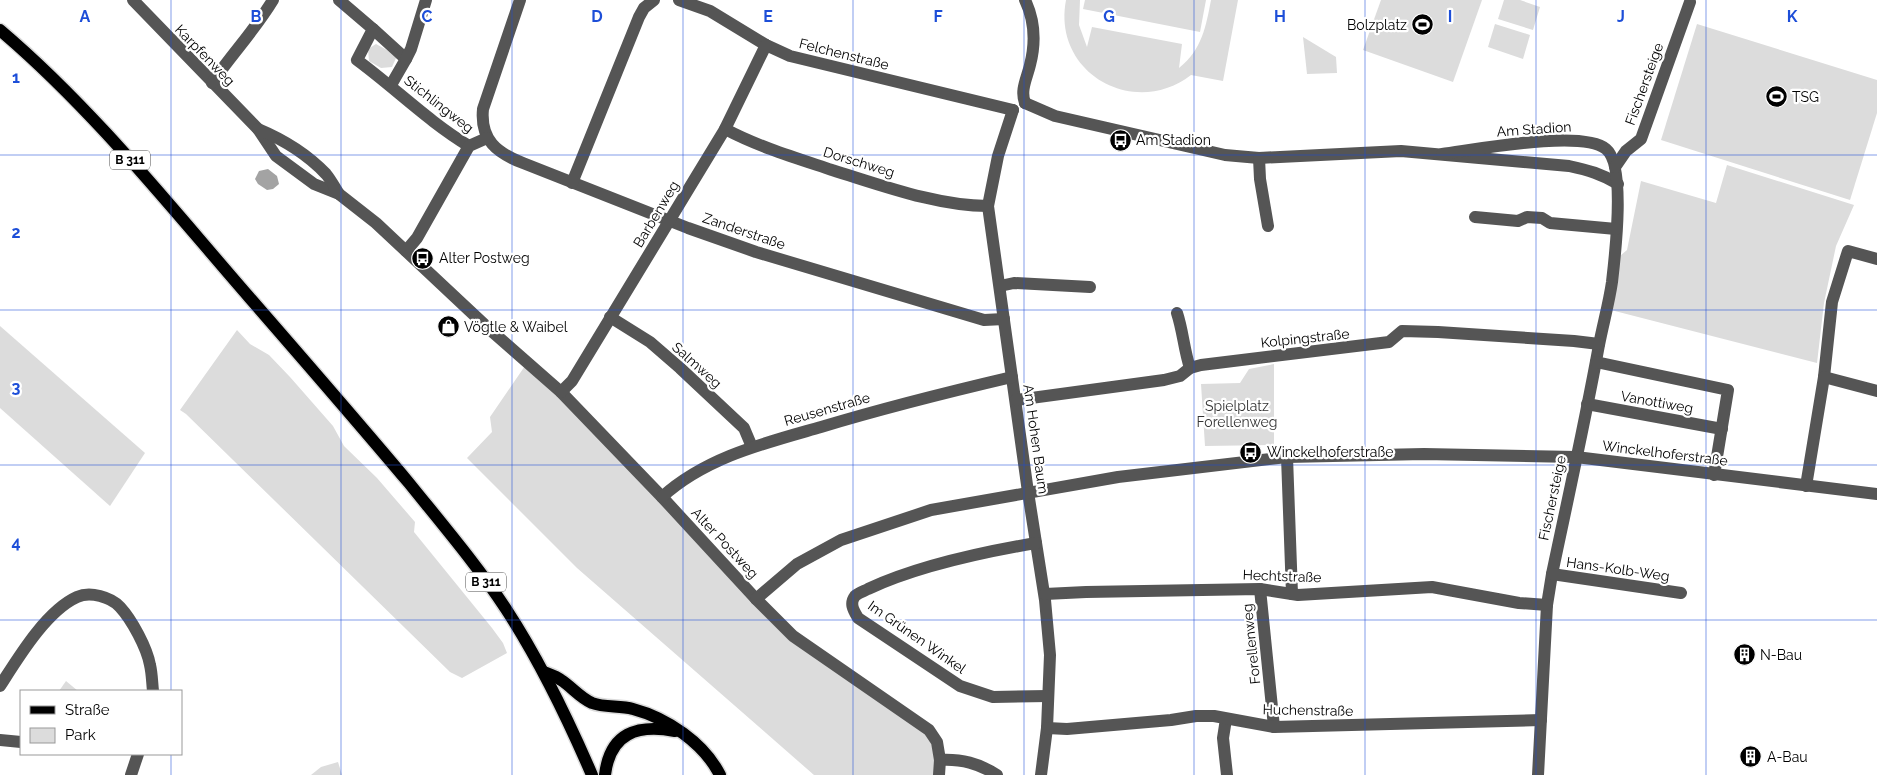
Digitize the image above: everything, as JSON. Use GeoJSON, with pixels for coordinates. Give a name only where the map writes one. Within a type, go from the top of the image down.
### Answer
{"type":"FeatureCollection","features":[{"type":"Feature","properties":{"kind":"main road","name":"B 311"},"geometry":{"type":"LineString","coordinates":[[0,30],[66,90],[122,151],[327,385],[472,562],[506,609],[544,672],[571,726],[592,775]]}},
{"type":"Feature","properties":{"kind":"main road"},"geometry":{"type":"LineString","coordinates":[[544,672],[561,680],[581,698],[594,704],[632,709],[657,718],[698,746],[715,765],[720,775]]}},
{"type":"Feature","properties":{"kind":"main road"},"geometry":{"type":"LineString","coordinates":[[605,775],[609,755],[614,747],[635,730],[663,729],[680,732]]}},
{"type":"Feature","properties":{"kind":"street","name":"Karpfenweg"},"geometry":{"type":"LineString","coordinates":[[133,0],[258,130],[276,156],[314,184],[339,194],[376,223],[406,251]]}},
{"type":"Feature","properties":{"kind":"street"},"geometry":{"type":"LineString","coordinates":[[212,84],[222,68],[242,46],[274,0]]}},
{"type":"Feature","properties":{"kind":"street","name":"Stichlingweg"},"geometry":{"type":"LineString","coordinates":[[339,0],[406,59]]}},
{"type":"Feature","properties":{"kind":"street","name":"Stichlingweg"},"geometry":{"type":"LineString","coordinates":[[391,85],[411,49],[426,0]]}},
{"type":"Feature","properties":{"kind":"street"},"geometry":{"type":"LineString","coordinates":[[406,251],[417,238],[469,146],[487,138],[481,121],[483,109],[520,0]]}},
{"type":"Feature","properties":{"kind":"street"},"geometry":{"type":"LineString","coordinates":[[572,183],[639,17],[644,8],[654,0]]}},
{"type":"Feature","properties":{"kind":"street","name":"Felchenstraße"},"geometry":{"type":"LineString","coordinates":[[679,0],[710,11],[766,45],[790,56],[1013,110]]}},
{"type":"Feature","properties":{"kind":"street"},"geometry":{"type":"LineString","coordinates":[[1013,110],[1025,103],[1022,97],[1030,65],[1034,35],[1032,17],[1025,0]]}},
{"type":"Feature","properties":{"kind":"street","name":"Fischersteige"},"geometry":{"type":"LineString","coordinates":[[1538,775],[1547,605],[1611,283],[1618,184],[1615,166],[1626,151],[1641,139],[1690,2]]}},
{"type":"Feature","properties":{"kind":"street","name":"Stichlingweg"},"geometry":{"type":"LineString","coordinates":[[373,29],[357,60],[391,85],[453,136],[469,146]]}},
{"type":"Feature","properties":{"kind":"street","name":"Barbenweg"},"geometry":{"type":"LineString","coordinates":[[561,392],[572,381],[725,129],[766,45]]}},
{"type":"Feature","properties":{"kind":"street","name":"Am Stadion"},"geometry":{"type":"LineString","coordinates":[[1025,103],[1055,116],[1225,155],[1259,158],[1401,151],[1442,154],[1554,164],[1589,170],[1603,175],[1618,184]]}},
{"type":"Feature","properties":{"kind":"street","name":"Am Hohen Baum"},"geometry":{"type":"LineString","coordinates":[[1013,110],[998,156],[988,206],[1028,492],[1045,594],[1050,655],[1047,728],[1041,775]]}},
{"type":"Feature","properties":{"kind":"street","name":"Dorschweg"},"geometry":{"type":"LineString","coordinates":[[725,129],[744,139],[782,154],[872,182],[967,206],[988,206]]}},
{"type":"Feature","properties":{"kind":"street","name":"Zanderstraße"},"geometry":{"type":"LineString","coordinates":[[487,138],[493,146],[514,160],[669,221],[756,252],[984,320],[1004,319]]}},
{"type":"Feature","properties":{"kind":"street","name":"Am Stadion"},"geometry":{"type":"LineString","coordinates":[[1442,154],[1519,143],[1581,141],[1605,148],[1612,155],[1615,166]]}},
{"type":"Feature","properties":{"kind":"street"},"geometry":{"type":"LineString","coordinates":[[1259,158],[1260,179],[1268,226]]}},
{"type":"Feature","properties":{"kind":"street"},"geometry":{"type":"LineString","coordinates":[[1475,217],[1518,221],[1527,217],[1542,218],[1550,223],[1616,229]]}},
{"type":"Feature","properties":{"kind":"street","name":"Alter Postweg"},"geometry":{"type":"LineString","coordinates":[[406,251],[488,328],[561,392],[662,497],[756,599],[794,636],[929,730],[937,742],[940,760],[939,775]]}},
{"type":"Feature","properties":{"kind":"street"},"geometry":{"type":"LineString","coordinates":[[1806,486],[1824,377],[1832,302],[1848,251],[1877,259]]}},
{"type":"Feature","properties":{"kind":"street"},"geometry":{"type":"LineString","coordinates":[[1000,286],[1014,283],[1090,287]]}},
{"type":"Feature","properties":{"kind":"street"},"geometry":{"type":"LineString","coordinates":[[1177,313],[1183,332],[1186,358],[1190,368]]}},
{"type":"Feature","properties":{"kind":"street","name":"Salmweg"},"geometry":{"type":"LineString","coordinates":[[610,317],[650,342],[680,368],[744,428],[752,446]]}},
{"type":"Feature","properties":{"kind":"street","name":"Kolpingstraße"},"geometry":{"type":"LineString","coordinates":[[1016,400],[1164,380],[1180,376],[1190,368],[1389,342],[1402,331],[1574,340],[1599,344]]}},
{"type":"Feature","properties":{"kind":"street"},"geometry":{"type":"LineString","coordinates":[[1596,362],[1728,390],[1714,475]]}},
{"type":"Feature","properties":{"kind":"street","name":"Reusenstraße"},"geometry":{"type":"LineString","coordinates":[[662,497],[674,486],[716,462],[752,446],[924,397],[1012,377]]}},
{"type":"Feature","properties":{"kind":"street"},"geometry":{"type":"LineString","coordinates":[[1824,377],[1877,391]]}},
{"type":"Feature","properties":{"kind":"street","name":"Vanottiweg"},"geometry":{"type":"LineString","coordinates":[[1587,404],[1722,429]]}},
{"type":"Feature","properties":{"kind":"street","name":"Winckelhoferstraße"},"geometry":{"type":"LineString","coordinates":[[756,599],[797,564],[841,540],[931,510],[1142,473],[1287,457],[1424,454],[1576,457],[1877,494]]}},
{"type":"Feature","properties":{"kind":"street"},"geometry":{"type":"LineString","coordinates":[[1287,457],[1292,594]]}},
{"type":"Feature","properties":{"kind":"street","name":"Im Grünen Winkel"},"geometry":{"type":"LineString","coordinates":[[1036,543],[974,556],[883,582],[856,595],[852,603],[858,618],[960,686],[993,696],[1048,696]]}},
{"type":"Feature","properties":{"kind":"street","name":"Hans-Kolb-Weg"},"geometry":{"type":"LineString","coordinates":[[1552,574],[1681,593]]}},
{"type":"Feature","properties":{"kind":"street","name":"Hechtstraße"},"geometry":{"type":"LineString","coordinates":[[1045,594],[1260,589],[1304,595],[1432,587],[1519,603],[1547,605]]}},
{"type":"Feature","properties":{"kind":"street","name":"Forellenweg"},"geometry":{"type":"LineString","coordinates":[[1260,589],[1274,727]]}},
{"type":"Feature","properties":{"kind":"street"},"geometry":{"type":"LineString","coordinates":[[0,686],[27,645],[54,614],[78,596],[96,594],[119,606],[135,630],[150,663],[153,690]]}},
{"type":"Feature","properties":{"kind":"street","name":"Huchenstraße"},"geometry":{"type":"LineString","coordinates":[[1047,728],[1083,728],[1196,716],[1214,716],[1274,727],[1541,720]]}},
{"type":"Feature","properties":{"kind":"street"},"geometry":{"type":"LineString","coordinates":[[1226,719],[1223,738],[1227,775]]}},
{"type":"Feature","properties":{"kind":"street"},"geometry":{"type":"LineString","coordinates":[[0,740],[20,742]]}},
{"type":"Feature","properties":{"kind":"street"},"geometry":{"type":"LineString","coordinates":[[131,775],[138,755]]}},
{"type":"Feature","properties":{"kind":"street"},"geometry":{"type":"LineString","coordinates":[[940,760],[971,762],[997,775]]}},
{"type":"Feature","properties":{"kind":"green space"},"geometry":{"type":"Polygon","coordinates":[[[1066,0],[1080,0],[1079,25],[1087,47],[1092,27],[1182,44],[1179,68],[1193,53],[1202,37],[1211,0],[1238,0],[1223,81],[1191,75],[1169,87],[1145,92],[1123,90],[1102,81],[1084,67],[1072,49],[1065,26],[1066,0]]]}},
{"type":"Feature","properties":{"kind":"green space"},"geometry":{"type":"Polygon","coordinates":[[[1085,0],[1206,0],[1200,32],[1083,9],[1085,0]]]}},
{"type":"Feature","properties":{"kind":"green space","name":"Bolzplatz"},"geometry":{"type":"Polygon","coordinates":[[[1381,0],[1482,0],[1453,82],[1363,50],[1381,0]]]}},
{"type":"Feature","properties":{"kind":"green space"},"geometry":{"type":"Polygon","coordinates":[[[1504,0],[1520,0],[1540,7],[1533,30],[1498,19],[1504,0]]]}},
{"type":"Feature","properties":{"kind":"green space"},"geometry":{"type":"Polygon","coordinates":[[[1495,24],[1530,35],[1523,59],[1488,47],[1495,24]]]}},
{"type":"Feature","properties":{"kind":"green space","name":"TSG"},"geometry":{"type":"Polygon","coordinates":[[[1697,24],[1877,80],[1877,113],[1850,200],[1661,140],[1697,24]]]}},
{"type":"Feature","properties":{"kind":"green space"},"geometry":{"type":"Polygon","coordinates":[[[1303,37],[1336,57],[1337,73],[1307,74],[1303,37]]]}},
{"type":"Feature","properties":{"kind":"green space"},"geometry":{"type":"Polygon","coordinates":[[[376,44],[396,58],[392,67],[381,68],[369,61],[368,49],[376,44]]]}},
{"type":"Feature","properties":{"kind":"green space"},"geometry":{"type":"Polygon","coordinates":[[[1727,165],[1854,205],[1836,246],[1824,303],[1817,363],[1607,309],[1614,261],[1627,250],[1641,181],[1716,203],[1727,165]]]}},
{"type":"Feature","properties":{"kind":"green space"},"geometry":{"type":"Polygon","coordinates":[[[0,326],[145,453],[110,506],[0,408],[0,326]]]}},
{"type":"Feature","properties":{"kind":"green space"},"geometry":{"type":"Polygon","coordinates":[[[237,330],[250,344],[269,355],[290,377],[333,426],[344,446],[377,478],[415,522],[414,532],[492,628],[503,643],[507,653],[462,678],[450,672],[180,410],[237,330]]]}},
{"type":"Feature","properties":{"kind":"green space"},"geometry":{"type":"Polygon","coordinates":[[[527,363],[756,599],[937,742],[938,775],[814,775],[577,568],[467,458],[492,432],[490,417],[527,363]]]}},
{"type":"Feature","properties":{"kind":"green space","name":"Spielplatz Forellenweg"},"geometry":{"type":"Polygon","coordinates":[[[1274,364],[1274,445],[1205,446],[1201,384],[1240,383],[1249,369],[1274,364]]]}},
{"type":"Feature","properties":{"kind":"green space"},"geometry":{"type":"Polygon","coordinates":[[[66,681],[77,690],[60,690],[66,681]]]}},
{"type":"Feature","properties":{"kind":"green space"},"geometry":{"type":"Polygon","coordinates":[[[338,762],[342,775],[311,775],[321,767],[338,762]]]}},
{"type":"Feature","properties":{"kind":"shaded area"},"geometry":{"type":"Polygon","coordinates":[[[268,169],[277,176],[279,184],[273,189],[267,190],[258,184],[255,179],[259,171],[268,169]]]}},
{"type":"Feature","properties":{"kind":"place","name":"Bolzplatz"},"geometry":{"type":"Point","coordinates":[1423,25]}},
{"type":"Feature","properties":{"kind":"place","name":"TSG"},"geometry":{"type":"Point","coordinates":[1776,97]}},
{"type":"Feature","properties":{"kind":"place","name":"Am Stadion"},"geometry":{"type":"Point","coordinates":[1120,140]}},
{"type":"Feature","properties":{"kind":"place","name":"Alter Postweg"},"geometry":{"type":"Point","coordinates":[423,258]}},
{"type":"Feature","properties":{"kind":"place","name":"Vögtle & Waibel"},"geometry":{"type":"Point","coordinates":[448,327]}},
{"type":"Feature","properties":{"kind":"place","name":"Winckelhoferstraße"},"geometry":{"type":"Point","coordinates":[1251,452]}},
{"type":"Feature","properties":{"kind":"place","name":"N-Bau"},"geometry":{"type":"Point","coordinates":[1744,655]}},
{"type":"Feature","properties":{"kind":"place","name":"A-Bau"},"geometry":{"type":"Point","coordinates":[1751,757]}}]}
